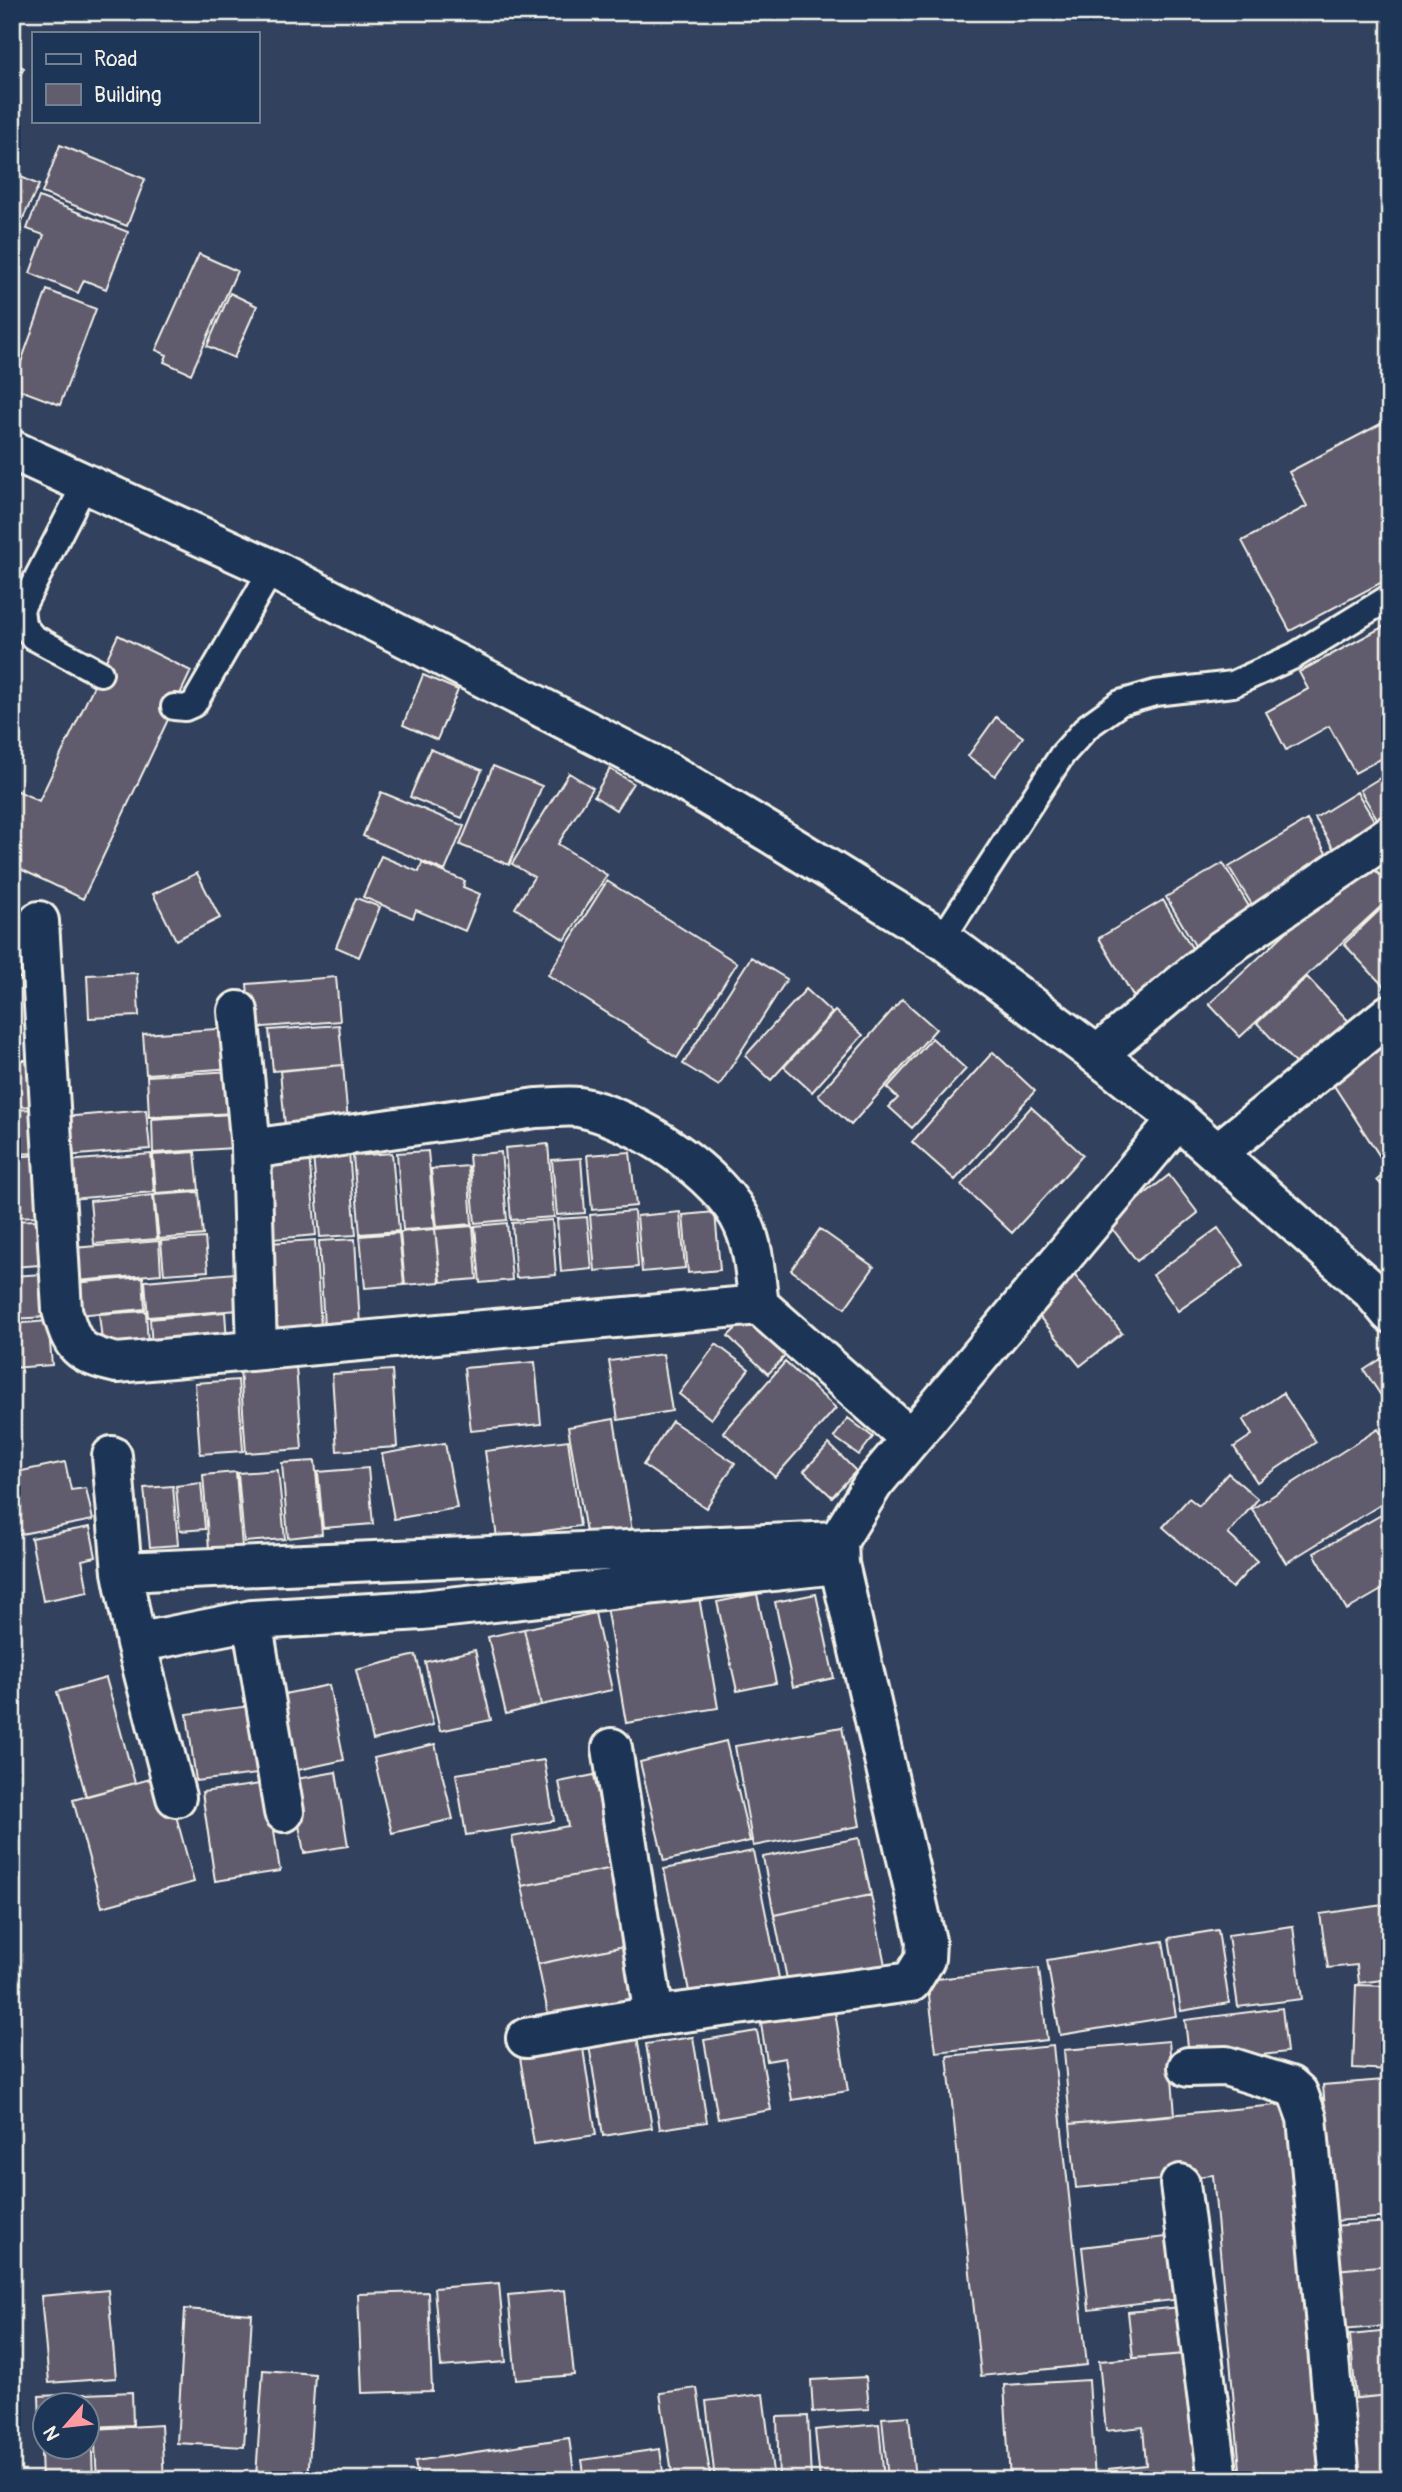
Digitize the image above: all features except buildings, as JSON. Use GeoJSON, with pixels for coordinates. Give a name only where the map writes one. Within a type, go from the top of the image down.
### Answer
{"type":"FeatureCollection","features":[{"type":"Feature","properties":{"kind":"street"},"geometry":{"type":"LineString","coordinates":[[12,450],[272,569],[671,774],[942,939],[1178,1119],[1383,1293]]}},
{"type":"Feature","properties":{"kind":"street"},"geometry":{"type":"LineString","coordinates":[[1097,1055],[1222,950],[1390,835]]}},
{"type":"Feature","properties":{"kind":"street"},"geometry":{"type":"LineString","coordinates":[[39,921],[62,1310],[69,1339],[88,1356],[117,1363],[759,1306]]}},
{"type":"Feature","properties":{"kind":"street"},"geometry":{"type":"LineString","coordinates":[[237,1011],[251,1149],[257,1350]]}},
{"type":"Feature","properties":{"kind":"street"},"geometry":{"type":"LineString","coordinates":[[1217,1153],[1390,1014]]}},
{"type":"Feature","properties":{"kind":"street"},"geometry":{"type":"LineString","coordinates":[[251,1149],[536,1108],[577,1107],[622,1119],[698,1169],[722,1193],[744,1225],[752,1253],[759,1306],[909,1438]]}},
{"type":"Feature","properties":{"kind":"street"},"geometry":{"type":"LineString","coordinates":[[526,2038],[654,2016],[911,1982],[925,1959],[926,1941],[839,1553],[873,1484],[1178,1119]]}},
{"type":"Feature","properties":{"kind":"street"},"geometry":{"type":"LineString","coordinates":[[111,1456],[122,1572],[136,1643],[176,1797]]}},
{"type":"Feature","properties":{"kind":"street"},"geometry":{"type":"LineString","coordinates":[[122,1572],[839,1553]]}},
{"type":"Feature","properties":{"kind":"street"},"geometry":{"type":"LineString","coordinates":[[136,1643],[253,1620],[422,1610],[839,1553]]}},
{"type":"Feature","properties":{"kind":"street"},"geometry":{"type":"LineString","coordinates":[[253,1620],[285,1812]]}},
{"type":"Feature","properties":{"kind":"street"},"geometry":{"type":"LineString","coordinates":[[612,1748],[654,2016]]}},
{"type":"Feature","properties":{"kind":"street"},"geometry":{"type":"LineString","coordinates":[[1188,2067],[1226,2066],[1290,2086],[1298,2094],[1307,2118],[1340,2480]]}},
{"type":"Feature","properties":{"kind":"street"},"geometry":{"type":"LineString","coordinates":[[1180,2184],[1218,2480]]}},
{"type":"Feature","properties":{"kind":"lane"},"geometry":{"type":"LineString","coordinates":[[86,482],[21,609],[23,625],[33,637],[100,673]]}},
{"type":"Feature","properties":{"kind":"lane"},"geometry":{"type":"LineString","coordinates":[[174,707],[185,708],[194,704],[272,569]]}},
{"type":"Feature","properties":{"kind":"lane"},"geometry":{"type":"LineString","coordinates":[[942,939],[1062,755],[1088,726],[1120,703],[1156,693],[1233,684],[1294,656],[1390,597]]}}]}
